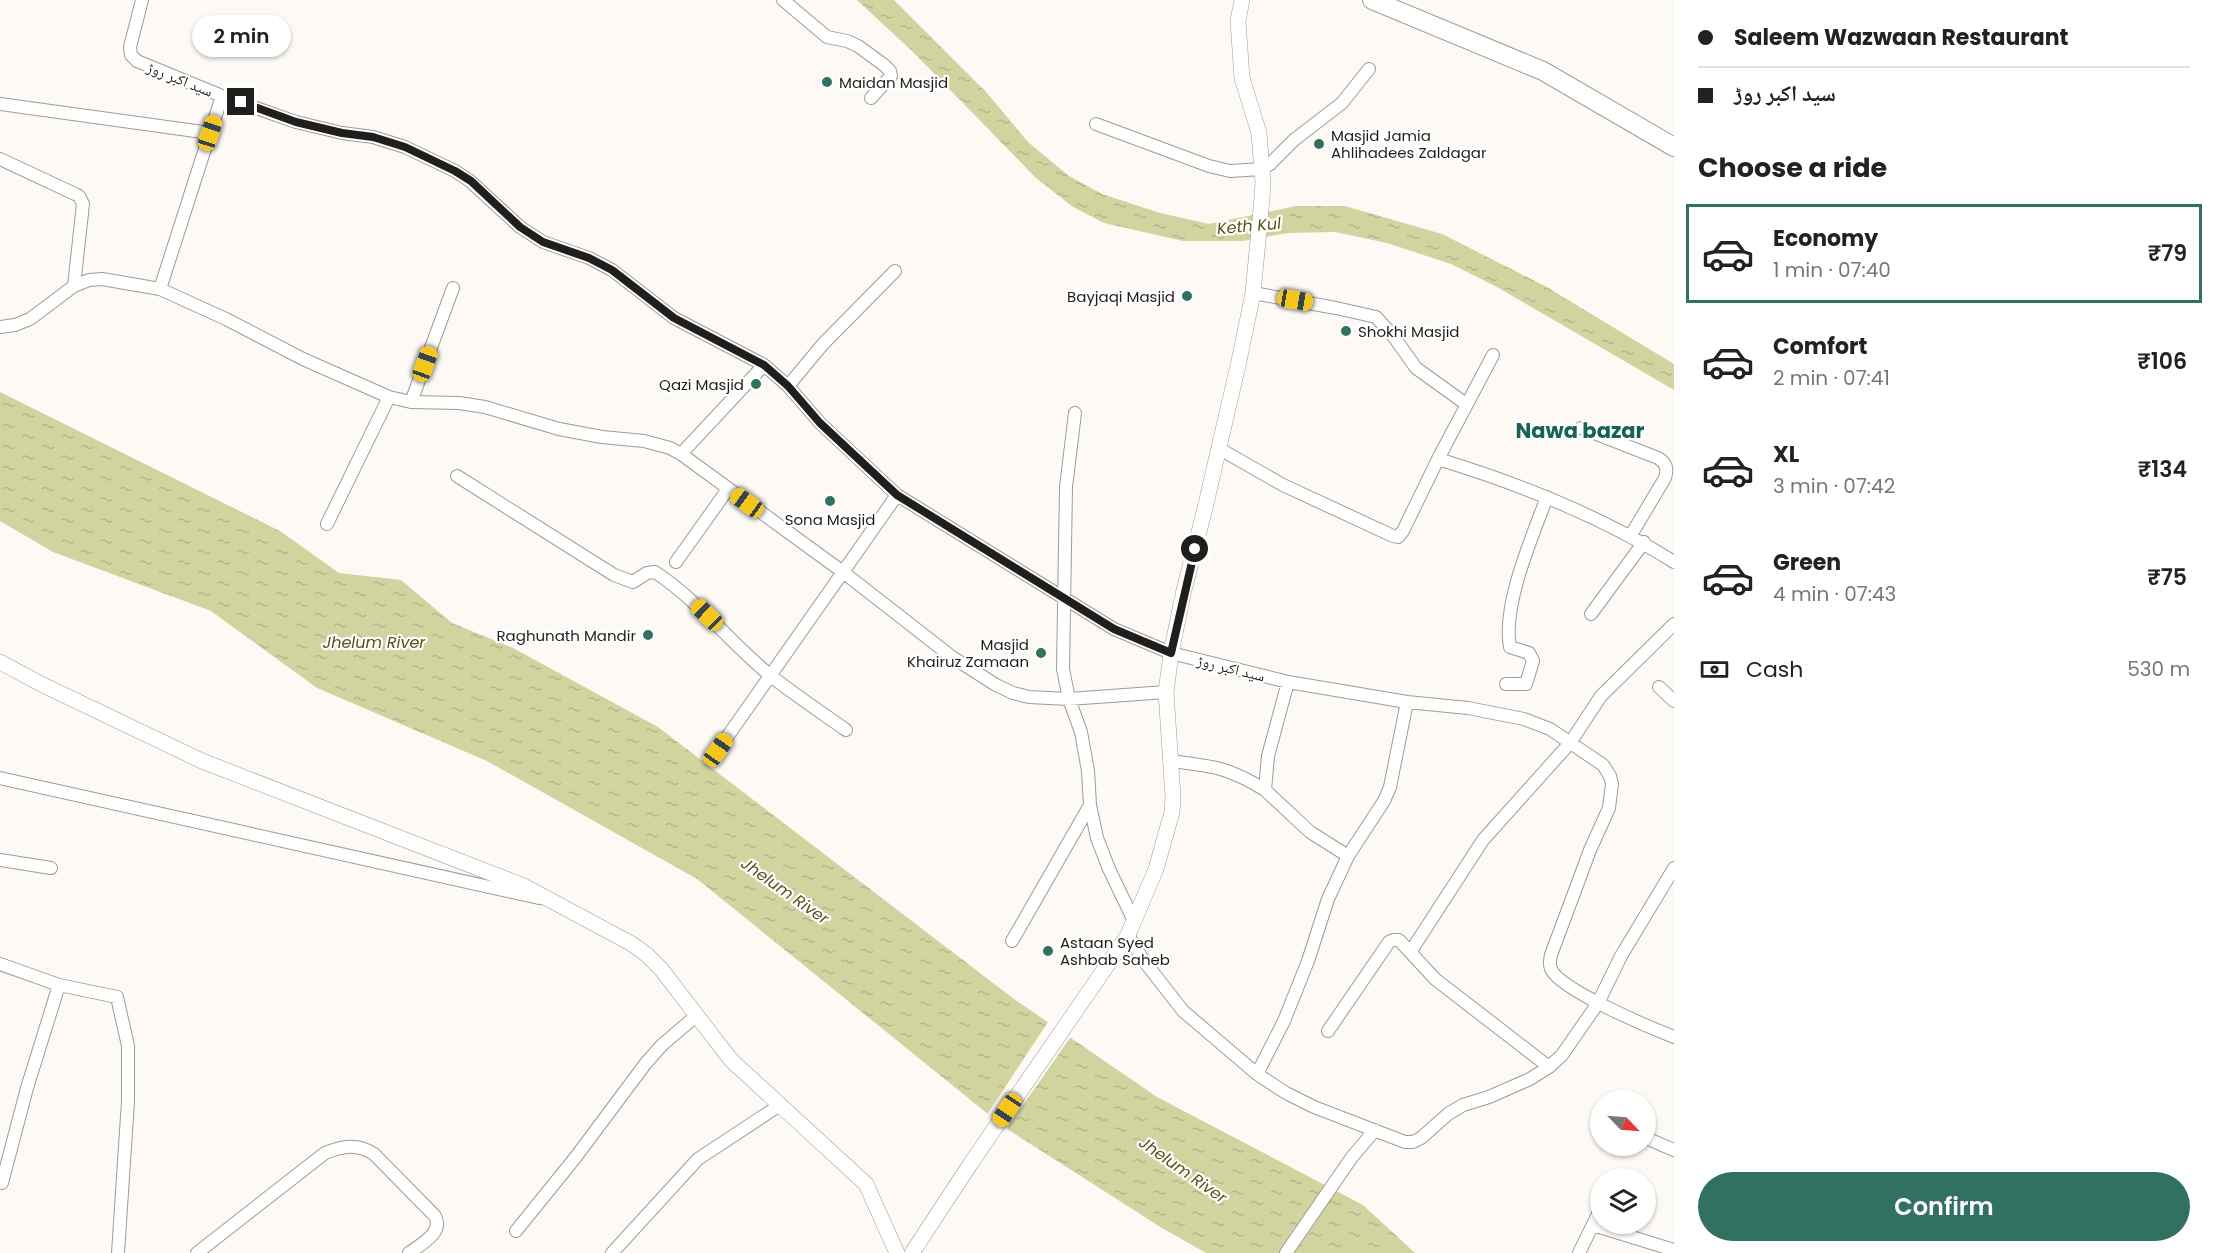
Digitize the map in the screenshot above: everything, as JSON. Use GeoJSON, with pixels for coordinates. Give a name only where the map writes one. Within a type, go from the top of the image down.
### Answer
{"type":"FeatureCollection","features":[{"type":"Feature","properties":{"kind":"main road"},"geometry":{"type":"LineString","coordinates":[[1372,0],[1543,71],[1674,147]]}},
{"type":"Feature","properties":{"kind":"street","name":"سید اکبر روڑ"},"geometry":{"type":"LineString","coordinates":[[142,0],[130,47],[131,55],[144,65],[296,122],[373,137],[405,147],[455,171],[471,181],[520,227],[543,242],[589,258],[612,270],[674,318],[764,365],[788,386],[820,423],[897,495],[1114,629],[1171,653],[1288,682],[1407,702],[1468,708],[1524,719],[1550,729],[1603,765],[1612,784],[1609,808],[1590,850],[1551,955],[1551,969],[1556,976],[1598,1003]]}},
{"type":"Feature","properties":{"kind":"street"},"geometry":{"type":"LineString","coordinates":[[783,0],[826,37],[847,41],[858,46],[890,71],[891,76],[871,98]]}},
{"type":"Feature","properties":{"kind":"street"},"geometry":{"type":"LineString","coordinates":[[912,1253],[1131,928],[1156,869],[1172,812],[1166,692],[1171,653],[1253,293],[1262,198],[1259,133],[1242,78],[1238,21],[1242,0]]}},
{"type":"Feature","properties":{"kind":"street"},"geometry":{"type":"LineString","coordinates":[[1096,124],[1209,166],[1230,171],[1262,169],[1294,140],[1342,103],[1369,69]]}},
{"type":"Feature","properties":{"kind":"street"},"geometry":{"type":"LineString","coordinates":[[160,289],[222,96]]}},
{"type":"Feature","properties":{"kind":"street"},"geometry":{"type":"LineString","coordinates":[[0,104],[210,133]]}},
{"type":"Feature","properties":{"kind":"street"},"geometry":{"type":"LineString","coordinates":[[0,159],[75,194],[82,200],[74,286]]}},
{"type":"Feature","properties":{"kind":"street"},"geometry":{"type":"LineString","coordinates":[[788,386],[823,344],[895,271]]}},
{"type":"Feature","properties":{"kind":"street"},"geometry":{"type":"LineString","coordinates":[[0,327],[15,325],[30,319],[74,286],[89,280],[102,279],[160,289],[226,319],[303,359],[389,397],[411,402],[484,406],[559,429],[602,437],[644,441],[670,448],[843,572],[952,657],[996,685],[1029,697],[1069,699],[1166,692]]}},
{"type":"Feature","properties":{"kind":"street"},"geometry":{"type":"LineString","coordinates":[[411,402],[453,288]]}},
{"type":"Feature","properties":{"kind":"street"},"geometry":{"type":"LineString","coordinates":[[1253,293],[1376,317],[1394,337],[1416,368],[1466,404]]}},
{"type":"Feature","properties":{"kind":"street"},"geometry":{"type":"LineString","coordinates":[[1218,448],[1283,485],[1398,537],[1493,355]]}},
{"type":"Feature","properties":{"kind":"street"},"geometry":{"type":"LineString","coordinates":[[681,454],[764,365]]}},
{"type":"Feature","properties":{"kind":"street"},"geometry":{"type":"LineString","coordinates":[[327,524],[389,397]]}},
{"type":"Feature","properties":{"kind":"street"},"geometry":{"type":"LineString","coordinates":[[1075,413],[1066,487],[1066,599],[1063,669],[1069,699],[1081,732],[1096,838],[1144,961],[1183,1011],[1257,1074],[1287,1094],[1314,1107],[1405,1143],[1413,1142],[1463,1105],[1489,1097],[1530,1079],[1549,1067],[1562,1054],[1598,1003],[1621,956],[1674,868]]}},
{"type":"Feature","properties":{"kind":"street"},"geometry":{"type":"LineString","coordinates":[[1581,428],[1664,462],[1667,467],[1665,478],[1631,535]]}},
{"type":"Feature","properties":{"kind":"street"},"geometry":{"type":"LineString","coordinates":[[1438,459],[1500,478],[1547,497],[1631,535],[1674,562]]}},
{"type":"Feature","properties":{"kind":"street"},"geometry":{"type":"LineString","coordinates":[[457,476],[614,575],[633,582],[647,573],[655,572],[688,597],[770,676],[846,730]]}},
{"type":"Feature","properties":{"kind":"street"},"geometry":{"type":"LineString","coordinates":[[676,562],[728,489]]}},
{"type":"Feature","properties":{"kind":"street"},"geometry":{"type":"LineString","coordinates":[[718,750],[897,495]]}},
{"type":"Feature","properties":{"kind":"street"},"geometry":{"type":"LineString","coordinates":[[1506,684],[1526,684],[1533,661],[1528,653],[1509,647],[1511,612],[1517,582],[1547,497]]}},
{"type":"Feature","properties":{"kind":"street"},"geometry":{"type":"LineString","coordinates":[[1591,614],[1644,542]]}},
{"type":"Feature","properties":{"kind":"street"},"geometry":{"type":"LineString","coordinates":[[1411,951],[1483,840],[1570,743],[1601,696],[1674,624]]}},
{"type":"Feature","properties":{"kind":"street"},"geometry":{"type":"LineString","coordinates":[[0,662],[202,761],[524,886],[632,944],[671,981],[731,1060],[866,1184],[897,1253]]}},
{"type":"Feature","properties":{"kind":"street"},"geometry":{"type":"LineString","coordinates":[[1265,790],[1268,756],[1288,682]]}},
{"type":"Feature","properties":{"kind":"street"},"geometry":{"type":"LineString","coordinates":[[1659,687],[1674,701]]}},
{"type":"Feature","properties":{"kind":"street"},"geometry":{"type":"LineString","coordinates":[[1257,1074],[1284,1021],[1308,961],[1328,899],[1348,856],[1384,801],[1389,788],[1407,702]]}},
{"type":"Feature","properties":{"kind":"street"},"geometry":{"type":"LineString","coordinates":[[1170,760],[1223,768],[1245,778],[1265,790],[1310,832],[1348,856]]}},
{"type":"Feature","properties":{"kind":"street"},"geometry":{"type":"LineString","coordinates":[[0,778],[552,901]]}},
{"type":"Feature","properties":{"kind":"street"},"geometry":{"type":"LineString","coordinates":[[1012,941],[1090,806]]}},
{"type":"Feature","properties":{"kind":"street"},"geometry":{"type":"LineString","coordinates":[[0,860],[51,868]]}},
{"type":"Feature","properties":{"kind":"street"},"geometry":{"type":"LineString","coordinates":[[1328,1031],[1389,942],[1398,940],[1411,951],[1421,966],[1435,979],[1549,1067]]}},
{"type":"Feature","properties":{"kind":"street"},"geometry":{"type":"LineString","coordinates":[[0,964],[59,985],[117,997],[126,1028],[128,1046],[128,1101],[118,1253]]}},
{"type":"Feature","properties":{"kind":"street"},"geometry":{"type":"LineString","coordinates":[[3,1183],[27,1088],[59,985]]}},
{"type":"Feature","properties":{"kind":"street"},"geometry":{"type":"LineString","coordinates":[[1598,1003],[1674,1037]]}},
{"type":"Feature","properties":{"kind":"street"},"geometry":{"type":"LineString","coordinates":[[516,1231],[575,1158],[646,1063],[662,1044],[696,1016]]}},
{"type":"Feature","properties":{"kind":"street"},"geometry":{"type":"LineString","coordinates":[[612,1253],[698,1159],[780,1105]]}},
{"type":"Feature","properties":{"kind":"street"},"geometry":{"type":"LineString","coordinates":[[1286,1253],[1362,1143],[1375,1130]]}},
{"type":"Feature","properties":{"kind":"street"},"geometry":{"type":"LineString","coordinates":[[1656,1142],[1674,1150]]}},
{"type":"Feature","properties":{"kind":"street"},"geometry":{"type":"LineString","coordinates":[[197,1253],[326,1154],[353,1146],[364,1147],[374,1154],[435,1216],[438,1229],[409,1253]]}},
{"type":"Feature","properties":{"kind":"street"},"geometry":{"type":"LineString","coordinates":[[1579,1253],[1590,1231]]}},
{"type":"Feature","properties":{"kind":"street"},"geometry":{"type":"LineString","coordinates":[[1622,1234],[1674,1250]]}},
{"type":"Feature","properties":{"kind":"water","name":"Keth Kul"},"geometry":{"type":"Polygon","coordinates":[[[857,0],[894,0],[987,93],[1028,142],[1069,176],[1102,194],[1160,213],[1209,224],[1296,206],[1345,206],[1442,234],[1545,286],[1674,364],[1674,390],[1497,287],[1451,264],[1387,243],[1335,232],[1288,233],[1243,241],[1183,241],[1104,223],[1073,207],[1036,178],[914,53],[857,0]]]}},
{"type":"Feature","properties":{"kind":"water","name":"Jhelum River"},"geometry":{"type":"Polygon","coordinates":[[[0,392],[280,531],[339,573],[401,580],[452,623],[513,648],[658,727],[1014,999],[1157,1097],[1363,1205],[1415,1253],[1206,1253],[1162,1228],[1004,1127],[697,879],[487,761],[317,688],[211,611],[53,552],[0,521],[0,392]]]}},
{"type":"Feature","properties":{"kind":"pier"},"geometry":{"type":"Polygon","coordinates":[[[1050,1019],[1072,1035],[1005,1131],[986,1116],[1050,1019]]]}},
{"type":"Feature","properties":{"kind":"place","name":"Maidan Masjid"},"geometry":{"type":"Point","coordinates":[827,82]}},
{"type":"Feature","properties":{"kind":"place","name":"Masjid Jamia Ahlihadees Zaldagar"},"geometry":{"type":"Point","coordinates":[1319,144]}},
{"type":"Feature","properties":{"kind":"place","name":"Bayjaqi Masjid"},"geometry":{"type":"Point","coordinates":[1187,296]}},
{"type":"Feature","properties":{"kind":"place","name":"Shokhi Masjid"},"geometry":{"type":"Point","coordinates":[1346,331]}},
{"type":"Feature","properties":{"kind":"place","name":"Qazi Masjid"},"geometry":{"type":"Point","coordinates":[756,384]}},
{"type":"Feature","properties":{"kind":"place","name":"Sona Masjid"},"geometry":{"type":"Point","coordinates":[830,501]}},
{"type":"Feature","properties":{"kind":"place","name":"Raghunath Mandir"},"geometry":{"type":"Point","coordinates":[648,635]}},
{"type":"Feature","properties":{"kind":"place","name":"Masjid Khairuz Zamaan"},"geometry":{"type":"Point","coordinates":[1041,653]}},
{"type":"Feature","properties":{"kind":"place","name":"Astaan Syed Ashbab Saheb"},"geometry":{"type":"Point","coordinates":[1048,951]}},
{"type":"Feature","properties":{"kind":"district","name":"Nawa bazar"},"geometry":{"type":"Point","coordinates":[1580,430]}},
{"type":"Feature","properties":{"kind":"route"},"geometry":{"type":"LineString","coordinates":[[241,102],[317,128],[373,137],[405,147],[455,171],[471,181],[520,227],[543,242],[589,258],[612,270],[674,318],[764,365],[788,386],[820,423],[897,495],[1114,629],[1171,653],[1195,549]]}}]}
